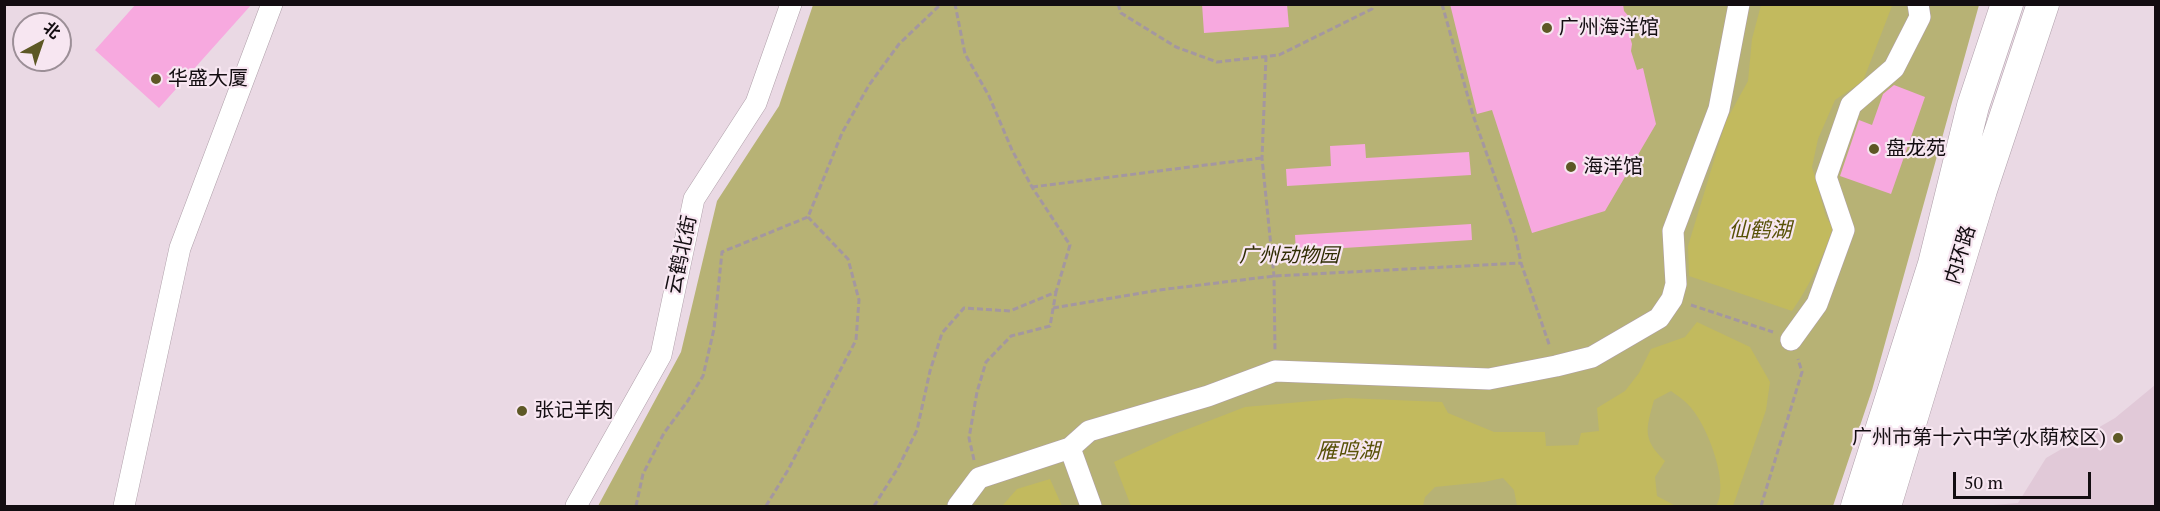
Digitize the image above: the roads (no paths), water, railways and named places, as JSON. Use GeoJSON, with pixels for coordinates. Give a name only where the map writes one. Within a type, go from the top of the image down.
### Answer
{"type":"FeatureCollection","features":[{"type":"Feature","properties":{"kind":"highway","name":"内环路"},"geometry":{"type":"LineString","coordinates":[[1857,507],[1934,264],[1973,106],[2007,4]]}},
{"type":"Feature","properties":{"kind":"highway","name":"内环路"},"geometry":{"type":"LineString","coordinates":[[1885,507],[1978,201],[2043,4]]}},
{"type":"Feature","properties":{"kind":"street"},"geometry":{"type":"LineString","coordinates":[[124,507],[180,248],[272,4]]}},
{"type":"Feature","properties":{"kind":"street","name":"云鹤北街"},"geometry":{"type":"LineString","coordinates":[[576,507],[661,355],[694,199],[756,103],[791,4]]}},
{"type":"Feature","properties":{"kind":"street"},"geometry":{"type":"LineString","coordinates":[[958,507],[979,478],[1070,448],[1089,431],[1208,396],[1275,371],[1489,378],[1592,357],[1659,318],[1672,299],[1676,284],[1673,231],[1719,109],[1739,4]]}},
{"type":"Feature","properties":{"kind":"street"},"geometry":{"type":"LineString","coordinates":[[1791,340],[1817,304],[1844,230],[1826,177],[1851,105],[1894,68],[1920,17],[1918,4]]}},
{"type":"Feature","properties":{"kind":"street"},"geometry":{"type":"LineString","coordinates":[[1070,448],[1091,507]]}},
{"type":"Feature","properties":{"kind":"water","name":"仙鹤湖"},"geometry":{"type":"Polygon","coordinates":[[[1761,5],[1892,6],[1863,81],[1835,100],[1818,139],[1812,167],[1826,217],[1833,228],[1815,271],[1792,311],[1689,276],[1688,246],[1726,121],[1748,81],[1752,39],[1761,5]]]}},
{"type":"Feature","properties":{"kind":"water","name":"雁鸣湖"},"geometry":{"type":"Polygon","coordinates":[[[1697,322],[1750,347],[1770,382],[1766,410],[1733,506],[1716,506],[1720,497],[1719,471],[1710,443],[1692,409],[1671,391],[1654,400],[1648,433],[1652,446],[1665,461],[1655,477],[1657,496],[1676,506],[1517,506],[1514,490],[1503,478],[1435,487],[1425,497],[1423,506],[1131,506],[1114,462],[1175,434],[1245,407],[1346,398],[1442,402],[1448,413],[1494,432],[1545,432],[1546,446],[1578,445],[1581,433],[1599,431],[1597,408],[1625,391],[1639,373],[1651,349],[1685,337],[1697,322]]]}},
{"type":"Feature","properties":{"kind":"water"},"geometry":{"type":"Polygon","coordinates":[[[1050,479],[1062,506],[1002,506],[1017,489],[1050,479]]]}},
{"type":"Feature","properties":{"kind":"place","name":"广州海洋馆"},"geometry":{"type":"Point","coordinates":[1547,28]}},
{"type":"Feature","properties":{"kind":"place","name":"华盛大厦"},"geometry":{"type":"Point","coordinates":[156,79]}},
{"type":"Feature","properties":{"kind":"place","name":"盘龙苑"},"geometry":{"type":"Point","coordinates":[1874,149]}},
{"type":"Feature","properties":{"kind":"place","name":"海洋馆"},"geometry":{"type":"Point","coordinates":[1571,167]}},
{"type":"Feature","properties":{"kind":"place","name":"张记羊肉"},"geometry":{"type":"Point","coordinates":[522,411]}},
{"type":"Feature","properties":{"kind":"place","name":"广州市第十六中学(水荫校区)"},"geometry":{"type":"Point","coordinates":[2118,438]}},
{"type":"Feature","properties":{"kind":"park label","name":"广州动物园"},"geometry":{"type":"Point","coordinates":[1289,256]}}]}
